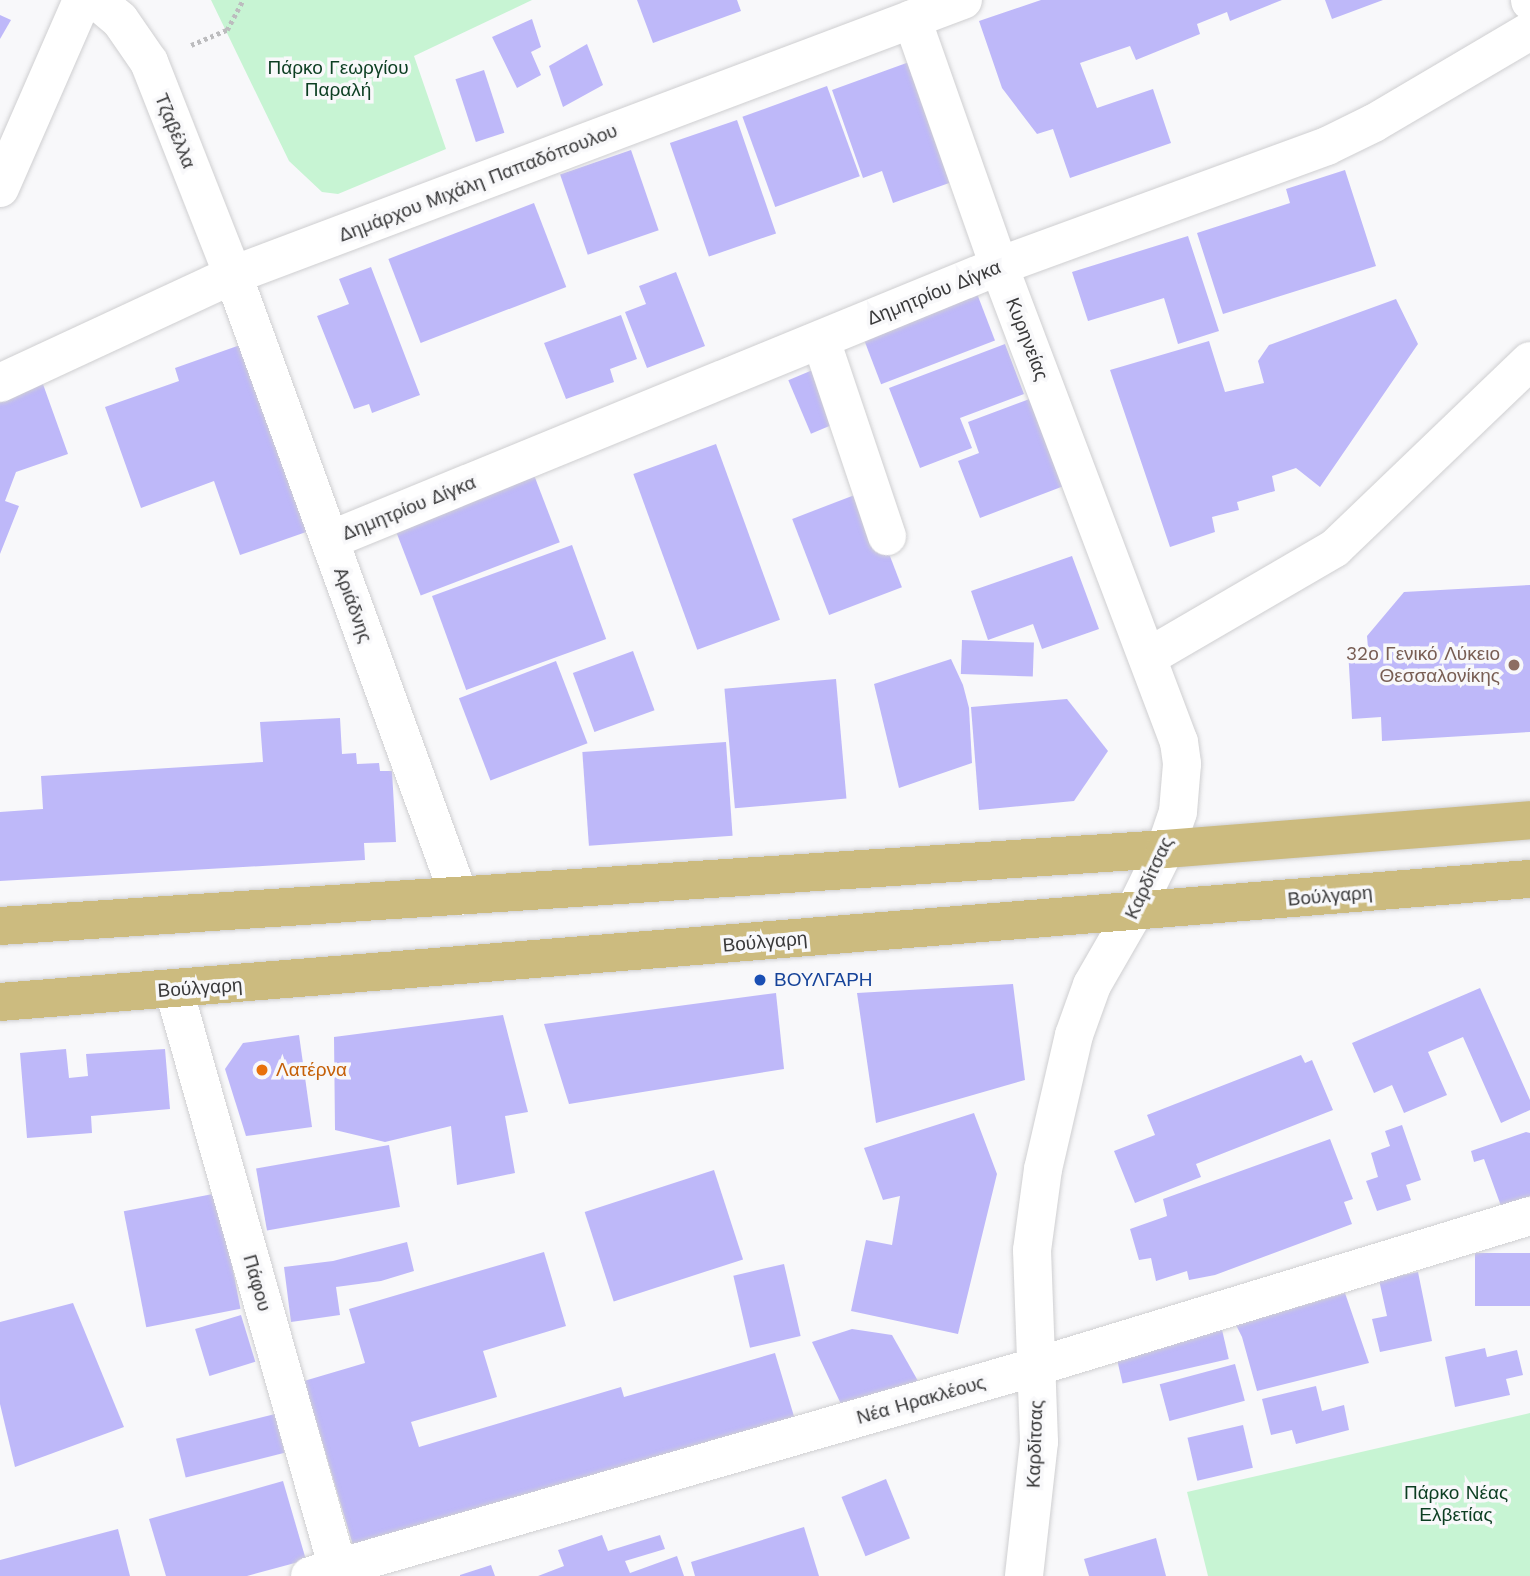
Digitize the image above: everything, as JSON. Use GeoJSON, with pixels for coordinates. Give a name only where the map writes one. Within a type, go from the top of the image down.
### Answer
{"type":"FeatureCollection","features":[{"type":"Feature","properties":{"kind":"main road"},"geometry":{"type":"LineString","coordinates":[[0,926],[1165,849],[1530,820]]}},
{"type":"Feature","properties":{"kind":"main road","name":"Βούλγαρη"},"geometry":{"type":"LineString","coordinates":[[0,1002],[1530,879]]}},
{"type":"Feature","properties":{"kind":"street"},"geometry":{"type":"LineString","coordinates":[[0,188],[82,0]]}},
{"type":"Feature","properties":{"kind":"street","name":"Τζαβέλλα"},"geometry":{"type":"LineString","coordinates":[[96,0],[120,20],[149,62],[233,275]]}},
{"type":"Feature","properties":{"kind":"street","name":"Δημάρχου Μιχάλη Παπαδόπουλου"},"geometry":{"type":"LineString","coordinates":[[0,383],[233,275],[962,0]]}},
{"type":"Feature","properties":{"kind":"street","name":"Κυρηνείας"},"geometry":{"type":"LineString","coordinates":[[912,19],[999,266],[1148,657]]}},
{"type":"Feature","properties":{"kind":"street","name":"Δημητρίου Δίγκα"},"geometry":{"type":"LineString","coordinates":[[330,540],[999,266],[1327,146],[1374,123],[1530,31]]}},
{"type":"Feature","properties":{"kind":"street","name":"Αριάδνης"},"geometry":{"type":"LineString","coordinates":[[233,275],[459,896]]}},
{"type":"Feature","properties":{"kind":"street"},"geometry":{"type":"LineString","coordinates":[[821,340],[887,536]]}},
{"type":"Feature","properties":{"kind":"street"},"geometry":{"type":"LineString","coordinates":[[1148,657],[1335,548],[1530,361]]}},
{"type":"Feature","properties":{"kind":"street","name":"Καρδίτσας"},"geometry":{"type":"LineString","coordinates":[[1024,1576],[1039,1442],[1032,1250],[1045,1156],[1074,1035],[1092,985],[1134,912],[1165,849],[1178,812],[1182,764],[1179,742],[1148,657]]}},
{"type":"Feature","properties":{"kind":"street","name":"Πάφου"},"geometry":{"type":"LineString","coordinates":[[174,990],[329,1573]]}},
{"type":"Feature","properties":{"kind":"street","name":"Νέα Ηρακλέους"},"geometry":{"type":"LineString","coordinates":[[329,1573],[1035,1367],[1530,1216]]}},
{"type":"Feature","properties":{"kind":"path"},"geometry":{"type":"LineString","coordinates":[[149,62],[227,30],[243,0]]}},
{"type":"Feature","properties":{"kind":"green space","name":"Πάρκο Γεωργίου Παραλή"},"geometry":{"type":"Polygon","coordinates":[[[211,0],[532,0],[414,56],[446,149],[338,194],[322,192],[289,161],[211,0]]]}},
{"type":"Feature","properties":{"kind":"green space","name":"Πάρκο Νέας Ελβετίας"},"geometry":{"type":"Polygon","coordinates":[[[1530,1413],[1530,1576],[1208,1576],[1187,1492],[1530,1413]]]}},
{"type":"Feature","properties":{"kind":"building"},"geometry":{"type":"Polygon","coordinates":[[[637,0],[737,0],[741,11],[653,43],[637,0]]]}},
{"type":"Feature","properties":{"kind":"building"},"geometry":{"type":"Polygon","coordinates":[[[1041,0],[1282,0],[1230,21],[1227,12],[1197,24],[1200,34],[1136,60],[1130,46],[1080,63],[1097,108],[1153,89],[1171,143],[1070,178],[1053,129],[1037,134],[1002,88],[979,21],[1041,0]]]}},
{"type":"Feature","properties":{"kind":"building"},"geometry":{"type":"Polygon","coordinates":[[[1325,0],[1383,0],[1332,19],[1325,0]]]}},
{"type":"Feature","properties":{"kind":"building"},"geometry":{"type":"Polygon","coordinates":[[[0,15],[11,20],[0,39],[0,15]]]}},
{"type":"Feature","properties":{"kind":"building"},"geometry":{"type":"Polygon","coordinates":[[[532,19],[541,47],[531,52],[541,75],[517,88],[492,37],[532,19]]]}},
{"type":"Feature","properties":{"kind":"building"},"geometry":{"type":"Polygon","coordinates":[[[587,44],[603,85],[563,107],[549,66],[587,44]]]}},
{"type":"Feature","properties":{"kind":"building"},"geometry":{"type":"Polygon","coordinates":[[[923,57],[966,177],[893,203],[882,171],[863,178],[832,90],[923,57]]]}},
{"type":"Feature","properties":{"kind":"building"},"geometry":{"type":"Polygon","coordinates":[[[484,70],[504,133],[476,142],[455,79],[484,70]]]}},
{"type":"Feature","properties":{"kind":"building"},"geometry":{"type":"Polygon","coordinates":[[[827,86],[860,176],[775,207],[742,117],[827,86]]]}},
{"type":"Feature","properties":{"kind":"building"},"geometry":{"type":"Polygon","coordinates":[[[737,120],[776,233],[709,257],[670,143],[737,120]]]}},
{"type":"Feature","properties":{"kind":"building"},"geometry":{"type":"Polygon","coordinates":[[[631,150],[659,230],[588,255],[560,174],[631,150]]]}},
{"type":"Feature","properties":{"kind":"building"},"geometry":{"type":"Polygon","coordinates":[[[1345,170],[1376,266],[1223,314],[1197,233],[1290,203],[1286,189],[1345,170]]]}},
{"type":"Feature","properties":{"kind":"building"},"geometry":{"type":"Polygon","coordinates":[[[534,203],[566,287],[421,343],[388,259],[534,203]]]}},
{"type":"Feature","properties":{"kind":"building"},"geometry":{"type":"Polygon","coordinates":[[[1188,236],[1219,331],[1178,344],[1164,298],[1088,321],[1072,272],[1188,236]]]}},
{"type":"Feature","properties":{"kind":"building"},"geometry":{"type":"Polygon","coordinates":[[[371,267],[420,395],[372,413],[369,404],[354,409],[317,316],[349,304],[339,279],[371,267]]]}},
{"type":"Feature","properties":{"kind":"building"},"geometry":{"type":"Polygon","coordinates":[[[676,272],[705,346],[647,368],[625,312],[646,304],[639,286],[676,272]]]}},
{"type":"Feature","properties":{"kind":"building"},"geometry":{"type":"Polygon","coordinates":[[[976,291],[995,340],[881,384],[862,335],[976,291]]]}},
{"type":"Feature","properties":{"kind":"building"},"geometry":{"type":"Polygon","coordinates":[[[1396,299],[1418,344],[1320,487],[1296,468],[1272,476],[1275,491],[1237,502],[1239,510],[1212,517],[1215,532],[1170,547],[1110,370],[1209,341],[1225,392],[1264,383],[1258,361],[1269,345],[1396,299]]]}},
{"type":"Feature","properties":{"kind":"building"},"geometry":{"type":"Polygon","coordinates":[[[621,315],[637,359],[610,369],[614,382],[566,399],[544,343],[621,315]]]}},
{"type":"Feature","properties":{"kind":"building"},"geometry":{"type":"Polygon","coordinates":[[[243,344],[309,531],[240,555],[214,481],[141,508],[105,407],[179,381],[175,368],[243,344]]]}},
{"type":"Feature","properties":{"kind":"building"},"geometry":{"type":"Polygon","coordinates":[[[1005,344],[1024,394],[960,418],[972,448],[920,468],[889,388],[1005,344]]]}},
{"type":"Feature","properties":{"kind":"building"},"geometry":{"type":"Polygon","coordinates":[[[815,369],[838,422],[811,434],[788,380],[815,369]]]}},
{"type":"Feature","properties":{"kind":"building"},"geometry":{"type":"Polygon","coordinates":[[[39,373],[68,454],[16,472],[5,501],[19,506],[0,554],[0,387],[39,373]]]}},
{"type":"Feature","properties":{"kind":"building"},"geometry":{"type":"Polygon","coordinates":[[[1035,397],[1069,484],[980,518],[958,461],[979,453],[968,422],[1035,397]]]}},
{"type":"Feature","properties":{"kind":"building"},"geometry":{"type":"Polygon","coordinates":[[[716,444],[780,620],[697,650],[633,474],[716,444]]]}},
{"type":"Feature","properties":{"kind":"building"},"geometry":{"type":"Polygon","coordinates":[[[534,475],[560,542],[421,596],[395,528],[534,475]]]}},
{"type":"Feature","properties":{"kind":"building"},"geometry":{"type":"Polygon","coordinates":[[[865,491],[902,587],[829,615],[792,519],[865,491]]]}},
{"type":"Feature","properties":{"kind":"building"},"geometry":{"type":"Polygon","coordinates":[[[572,545],[606,639],[466,690],[432,596],[572,545]]]}},
{"type":"Feature","properties":{"kind":"building"},"geometry":{"type":"Polygon","coordinates":[[[1072,556],[1099,629],[1042,649],[1033,624],[988,640],[971,591],[1072,556]]]}},
{"type":"Feature","properties":{"kind":"building"},"geometry":{"type":"Polygon","coordinates":[[[1530,585],[1530,732],[1382,741],[1381,717],[1352,719],[1348,649],[1368,648],[1367,636],[1404,592],[1530,585]]]}},
{"type":"Feature","properties":{"kind":"building"},"geometry":{"type":"Polygon","coordinates":[[[962,640],[1034,643],[1033,676],[961,674],[962,640]]]}},
{"type":"Feature","properties":{"kind":"building"},"geometry":{"type":"Polygon","coordinates":[[[633,651],[655,710],[594,732],[573,673],[633,651]]]}},
{"type":"Feature","properties":{"kind":"building"},"geometry":{"type":"Polygon","coordinates":[[[951,659],[963,685],[969,708],[972,763],[899,788],[874,684],[951,659]]]}},
{"type":"Feature","properties":{"kind":"building"},"geometry":{"type":"Polygon","coordinates":[[[556,661],[588,743],[490,780],[459,698],[556,661]]]}},
{"type":"Feature","properties":{"kind":"building"},"geometry":{"type":"Polygon","coordinates":[[[836,679],[846,799],[735,808],[724,689],[836,679]]]}},
{"type":"Feature","properties":{"kind":"building"},"geometry":{"type":"Polygon","coordinates":[[[1067,699],[1108,751],[1074,801],[979,810],[971,707],[1067,699]]]}},
{"type":"Feature","properties":{"kind":"building"},"geometry":{"type":"Polygon","coordinates":[[[340,718],[342,754],[356,753],[357,764],[379,763],[380,771],[392,771],[396,842],[364,843],[365,860],[0,881],[0,812],[43,809],[41,776],[263,762],[260,722],[340,718]]]}},
{"type":"Feature","properties":{"kind":"building"},"geometry":{"type":"Polygon","coordinates":[[[726,742],[733,836],[589,846],[582,752],[726,742]]]}},
{"type":"Feature","properties":{"kind":"building"},"geometry":{"type":"Polygon","coordinates":[[[1013,984],[1025,1080],[876,1123],[857,993],[1013,984]]]}},
{"type":"Feature","properties":{"kind":"building"},"geometry":{"type":"Polygon","coordinates":[[[1480,988],[1530,1100],[1530,1110],[1501,1123],[1463,1037],[1428,1052],[1447,1095],[1404,1113],[1392,1085],[1374,1093],[1352,1043],[1480,988]]]}},
{"type":"Feature","properties":{"kind":"building"},"geometry":{"type":"Polygon","coordinates":[[[776,993],[784,1069],[569,1104],[544,1024],[776,993]]]}},
{"type":"Feature","properties":{"kind":"building"},"geometry":{"type":"Polygon","coordinates":[[[503,1015],[528,1112],[505,1116],[515,1173],[457,1185],[451,1126],[385,1142],[335,1130],[334,1037],[503,1015]]]}},
{"type":"Feature","properties":{"kind":"building"},"geometry":{"type":"Polygon","coordinates":[[[299,1035],[312,1127],[246,1136],[225,1069],[243,1043],[299,1035]]]}},
{"type":"Feature","properties":{"kind":"building"},"geometry":{"type":"Polygon","coordinates":[[[66,1049],[69,1078],[88,1076],[86,1054],[165,1049],[170,1109],[91,1116],[92,1133],[27,1138],[20,1053],[66,1049]]]}},
{"type":"Feature","properties":{"kind":"building"},"geometry":{"type":"Polygon","coordinates":[[[1301,1055],[1305,1063],[1312,1060],[1333,1110],[1196,1164],[1201,1177],[1135,1203],[1114,1151],[1155,1135],[1147,1115],[1301,1055]]]}},
{"type":"Feature","properties":{"kind":"building"},"geometry":{"type":"Polygon","coordinates":[[[974,1113],[997,1174],[958,1334],[851,1311],[866,1240],[892,1245],[900,1196],[883,1200],[864,1148],[974,1113]]]}},
{"type":"Feature","properties":{"kind":"building"},"geometry":{"type":"Polygon","coordinates":[[[1402,1125],[1421,1180],[1406,1185],[1411,1200],[1377,1211],[1366,1181],[1378,1177],[1371,1153],[1390,1146],[1385,1131],[1402,1125]]]}},
{"type":"Feature","properties":{"kind":"building"},"geometry":{"type":"Polygon","coordinates":[[[1526,1132],[1530,1133],[1530,1197],[1501,1206],[1484,1159],[1474,1162],[1471,1151],[1526,1132]]]}},
{"type":"Feature","properties":{"kind":"building"},"geometry":{"type":"Polygon","coordinates":[[[1330,1139],[1353,1199],[1344,1202],[1352,1224],[1215,1275],[1189,1280],[1187,1271],[1156,1281],[1151,1258],[1139,1260],[1130,1229],[1167,1216],[1163,1199],[1330,1139]]]}},
{"type":"Feature","properties":{"kind":"building"},"geometry":{"type":"Polygon","coordinates":[[[389,1145],[400,1207],[267,1230],[256,1168],[389,1145]]]}},
{"type":"Feature","properties":{"kind":"building"},"geometry":{"type":"Polygon","coordinates":[[[714,1170],[743,1259],[614,1301],[585,1212],[714,1170]]]}},
{"type":"Feature","properties":{"kind":"building"},"geometry":{"type":"Polygon","coordinates":[[[218,1193],[241,1309],[146,1327],[124,1211],[218,1193]]]}},
{"type":"Feature","properties":{"kind":"building"},"geometry":{"type":"Polygon","coordinates":[[[407,1242],[414,1271],[381,1281],[336,1287],[340,1315],[291,1322],[284,1267],[333,1261],[407,1242]]]}},
{"type":"Feature","properties":{"kind":"building"},"geometry":{"type":"Polygon","coordinates":[[[544,1252],[566,1326],[483,1351],[497,1397],[411,1422],[419,1447],[621,1387],[624,1397],[775,1353],[796,1423],[355,1552],[304,1381],[365,1363],[349,1309],[544,1252]]]}},
{"type":"Feature","properties":{"kind":"building"},"geometry":{"type":"Polygon","coordinates":[[[1475,1253],[1530,1253],[1530,1306],[1475,1306],[1475,1253]]]}},
{"type":"Feature","properties":{"kind":"building"},"geometry":{"type":"Polygon","coordinates":[[[784,1264],[801,1336],[750,1348],[733,1276],[784,1264]]]}},
{"type":"Feature","properties":{"kind":"building"},"geometry":{"type":"Polygon","coordinates":[[[1418,1272],[1432,1341],[1380,1352],[1372,1319],[1387,1316],[1379,1280],[1418,1272]]]}},
{"type":"Feature","properties":{"kind":"building"},"geometry":{"type":"Polygon","coordinates":[[[1345,1293],[1369,1363],[1257,1391],[1236,1325],[1345,1293]]]}},
{"type":"Feature","properties":{"kind":"building"},"geometry":{"type":"Polygon","coordinates":[[[73,1303],[124,1427],[15,1467],[0,1404],[0,1322],[73,1303]]]}},
{"type":"Feature","properties":{"kind":"building"},"geometry":{"type":"Polygon","coordinates":[[[241,1315],[255,1362],[209,1376],[195,1329],[241,1315]]]}},
{"type":"Feature","properties":{"kind":"building"},"geometry":{"type":"Polygon","coordinates":[[[1220,1321],[1229,1359],[1123,1384],[1114,1346],[1220,1321]]]}},
{"type":"Feature","properties":{"kind":"building"},"geometry":{"type":"Polygon","coordinates":[[[852,1329],[892,1335],[922,1388],[847,1417],[812,1342],[852,1329]]]}},
{"type":"Feature","properties":{"kind":"building"},"geometry":{"type":"Polygon","coordinates":[[[1485,1348],[1487,1357],[1517,1350],[1523,1375],[1506,1379],[1510,1395],[1455,1407],[1445,1357],[1485,1348]]]}},
{"type":"Feature","properties":{"kind":"building"},"geometry":{"type":"Polygon","coordinates":[[[1235,1364],[1245,1401],[1169,1421],[1160,1384],[1235,1364]]]}},
{"type":"Feature","properties":{"kind":"building"},"geometry":{"type":"Polygon","coordinates":[[[1316,1386],[1322,1411],[1344,1405],[1349,1430],[1296,1444],[1292,1430],[1271,1435],[1262,1399],[1316,1386]]]}},
{"type":"Feature","properties":{"kind":"building"},"geometry":{"type":"Polygon","coordinates":[[[275,1414],[285,1453],[186,1477],[176,1439],[275,1414]]]}},
{"type":"Feature","properties":{"kind":"building"},"geometry":{"type":"Polygon","coordinates":[[[1243,1425],[1253,1468],[1197,1481],[1187,1438],[1243,1425]]]}},
{"type":"Feature","properties":{"kind":"building"},"geometry":{"type":"Polygon","coordinates":[[[886,1479],[910,1538],[865,1556],[841,1497],[886,1479]]]}},
{"type":"Feature","properties":{"kind":"building"},"geometry":{"type":"Polygon","coordinates":[[[283,1481],[306,1560],[247,1576],[166,1576],[149,1519],[283,1481]]]}},
{"type":"Feature","properties":{"kind":"building"},"geometry":{"type":"Polygon","coordinates":[[[804,1527],[819,1576],[695,1576],[691,1562],[804,1527]]]}},
{"type":"Feature","properties":{"kind":"building"},"geometry":{"type":"Polygon","coordinates":[[[118,1529],[130,1576],[0,1576],[0,1560],[118,1529]]]}},
{"type":"Feature","properties":{"kind":"building"},"geometry":{"type":"Polygon","coordinates":[[[602,1535],[608,1551],[660,1535],[665,1549],[625,1561],[630,1573],[677,1556],[684,1576],[538,1576],[564,1566],[558,1550],[602,1535]]]}},
{"type":"Feature","properties":{"kind":"building"},"geometry":{"type":"Polygon","coordinates":[[[1156,1538],[1166,1576],[1089,1576],[1084,1559],[1156,1538]]]}},
{"type":"Feature","properties":{"kind":"building"},"geometry":{"type":"Polygon","coordinates":[[[491,1565],[495,1576],[460,1576],[460,1575],[491,1565]]]}},
{"type":"Feature","properties":{"kind":"place","name":"32ο Γενικό Λύκειο Θεσσαλονίκης"},"geometry":{"type":"Point","coordinates":[1514,665]}},
{"type":"Feature","properties":{"kind":"place","name":"ΒΟΥΛΓΑΡΗ"},"geometry":{"type":"Point","coordinates":[760,980]}},
{"type":"Feature","properties":{"kind":"place","name":"Λατέρνα"},"geometry":{"type":"Point","coordinates":[262,1070]}}]}
